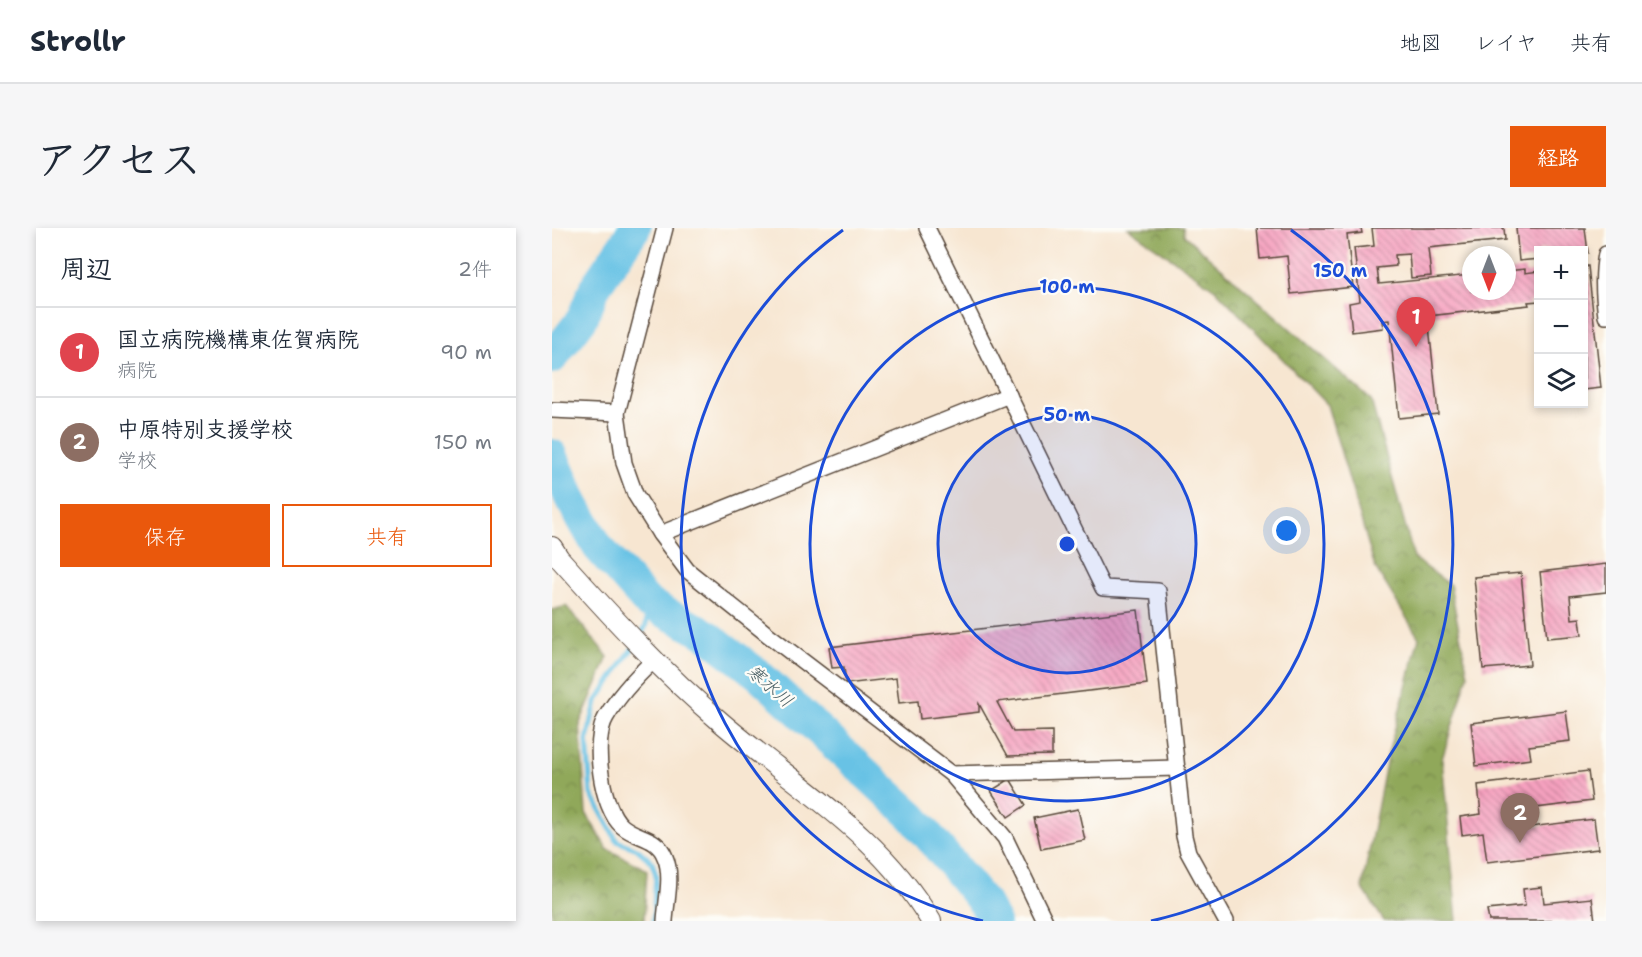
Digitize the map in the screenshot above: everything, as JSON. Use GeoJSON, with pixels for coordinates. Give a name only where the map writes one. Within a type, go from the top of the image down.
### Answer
{"type":"FeatureCollection","features":[{"type":"Feature","properties":{"kind":"street"},"geometry":{"type":"LineString","coordinates":[[665,228],[617,413],[624,463],[635,494],[660,534],[687,570],[951,774],[1005,838],[1045,921]]}},
{"type":"Feature","properties":{"kind":"street"},"geometry":{"type":"LineString","coordinates":[[927,228],[1103,588],[1158,591],[1188,852],[1226,921]]}},
{"type":"Feature","properties":{"kind":"street"},"geometry":{"type":"LineString","coordinates":[[1606,254],[1602,276],[1606,316]]}},
{"type":"Feature","properties":{"kind":"street"},"geometry":{"type":"LineString","coordinates":[[660,534],[1008,395]]}},
{"type":"Feature","properties":{"kind":"street"},"geometry":{"type":"LineString","coordinates":[[552,410],[617,413]]}},
{"type":"Feature","properties":{"kind":"street"},"geometry":{"type":"LineString","coordinates":[[552,547],[559,558],[642,649],[723,724],[834,810],[897,871],[932,921]]}},
{"type":"Feature","properties":{"kind":"street"},"geometry":{"type":"LineString","coordinates":[[642,649],[602,727],[600,764],[607,800],[622,826],[659,845],[666,859],[668,874],[665,921]]}},
{"type":"Feature","properties":{"kind":"street"},"geometry":{"type":"LineString","coordinates":[[951,774],[1177,768]]}},
{"type":"Feature","properties":{"kind":"green space"},"geometry":{"type":"Polygon","coordinates":[[[1128,228],[1183,228],[1184,235],[1371,400],[1414,558],[1450,585],[1468,675],[1442,759],[1457,921],[1384,921],[1362,887],[1387,758],[1419,638],[1375,567],[1327,405],[1215,289],[1128,228]]]}},
{"type":"Feature","properties":{"kind":"green space"},"geometry":{"type":"Polygon","coordinates":[[[566,606],[608,657],[580,723],[586,813],[607,849],[647,870],[644,921],[552,921],[552,610],[566,606]]]}},
{"type":"Feature","properties":{"kind":"building"},"geometry":{"type":"Polygon","coordinates":[[[1257,228],[1361,228],[1362,233],[1347,235],[1353,287],[1291,294],[1287,256],[1260,259],[1257,228]]]}},
{"type":"Feature","properties":{"kind":"building"},"geometry":{"type":"Polygon","coordinates":[[[1372,228],[1504,228],[1505,240],[1428,248],[1431,276],[1411,278],[1409,254],[1395,255],[1396,266],[1377,268],[1379,284],[1462,276],[1462,300],[1516,300],[1516,270],[1525,269],[1525,273],[1534,272],[1534,301],[1528,302],[1529,305],[1428,316],[1438,414],[1399,418],[1389,320],[1382,321],[1383,328],[1352,332],[1349,303],[1360,301],[1354,248],[1374,246],[1372,228]]]}},
{"type":"Feature","properties":{"kind":"building"},"geometry":{"type":"Polygon","coordinates":[[[1516,228],[1585,228],[1587,246],[1534,246],[1534,260],[1519,261],[1516,228]]]}},
{"type":"Feature","properties":{"kind":"building"},"geometry":{"type":"Polygon","coordinates":[[[1588,266],[1601,388],[1588,390],[1588,266]]]}},
{"type":"Feature","properties":{"kind":"building"},"geometry":{"type":"Polygon","coordinates":[[[1606,564],[1606,592],[1570,596],[1572,619],[1580,618],[1582,635],[1547,638],[1540,572],[1606,564]]]}},
{"type":"Feature","properties":{"kind":"building"},"geometry":{"type":"Polygon","coordinates":[[[1521,573],[1530,665],[1483,669],[1474,577],[1521,573]]]}},
{"type":"Feature","properties":{"kind":"building"},"geometry":{"type":"Polygon","coordinates":[[[1138,610],[1147,684],[997,702],[1013,732],[1052,731],[1052,755],[1008,756],[979,704],[979,712],[920,719],[918,701],[899,703],[896,678],[846,684],[844,667],[832,668],[829,647],[1138,610]]]}},
{"type":"Feature","properties":{"kind":"building"},"geometry":{"type":"Polygon","coordinates":[[[1566,711],[1570,741],[1529,746],[1531,759],[1476,766],[1471,723],[1566,711]]]}},
{"type":"Feature","properties":{"kind":"building"},"geometry":{"type":"Polygon","coordinates":[[[1588,771],[1592,801],[1528,809],[1530,827],[1594,819],[1598,849],[1487,862],[1483,832],[1462,835],[1460,817],[1481,814],[1478,785],[1588,771]]]}},
{"type":"Feature","properties":{"kind":"building"},"geometry":{"type":"Polygon","coordinates":[[[1010,779],[1026,805],[1008,817],[991,791],[1010,779]]]}},
{"type":"Feature","properties":{"kind":"building"},"geometry":{"type":"Polygon","coordinates":[[[1078,809],[1085,840],[1041,849],[1034,818],[1078,809]]]}},
{"type":"Feature","properties":{"kind":"building"},"geometry":{"type":"Polygon","coordinates":[[[1542,887],[1544,903],[1592,898],[1595,921],[1489,921],[1487,910],[1525,906],[1523,889],[1542,887]]]}},
{"type":"Feature","properties":{"kind":"waterway","name":"寒水川"},"geometry":{"type":"LineString","coordinates":[[552,358],[582,319],[595,287],[635,228]]}},
{"type":"Feature","properties":{"kind":"waterway","name":"寒水川"},"geometry":{"type":"LineString","coordinates":[[552,455],[570,498],[598,547],[648,603],[707,635],[759,675],[913,817],[984,903],[994,921]]}},
{"type":"Feature","properties":{"kind":"waterway"},"geometry":{"type":"LineString","coordinates":[[639,638],[646,626],[648,603]]}},
{"type":"Feature","properties":{"kind":"waterway"},"geometry":{"type":"LineString","coordinates":[[634,646],[596,702],[587,740],[591,794],[617,841],[637,849],[652,862],[656,875],[653,921]]}},
{"type":"Feature","properties":{"kind":"place","name":"国立病院機構東佐賀病院"},"geometry":{"type":"Point","coordinates":[1416,347]}},
{"type":"Feature","properties":{"kind":"place","name":"中原特別支援学校"},"geometry":{"type":"Point","coordinates":[1520,843]}}]}
